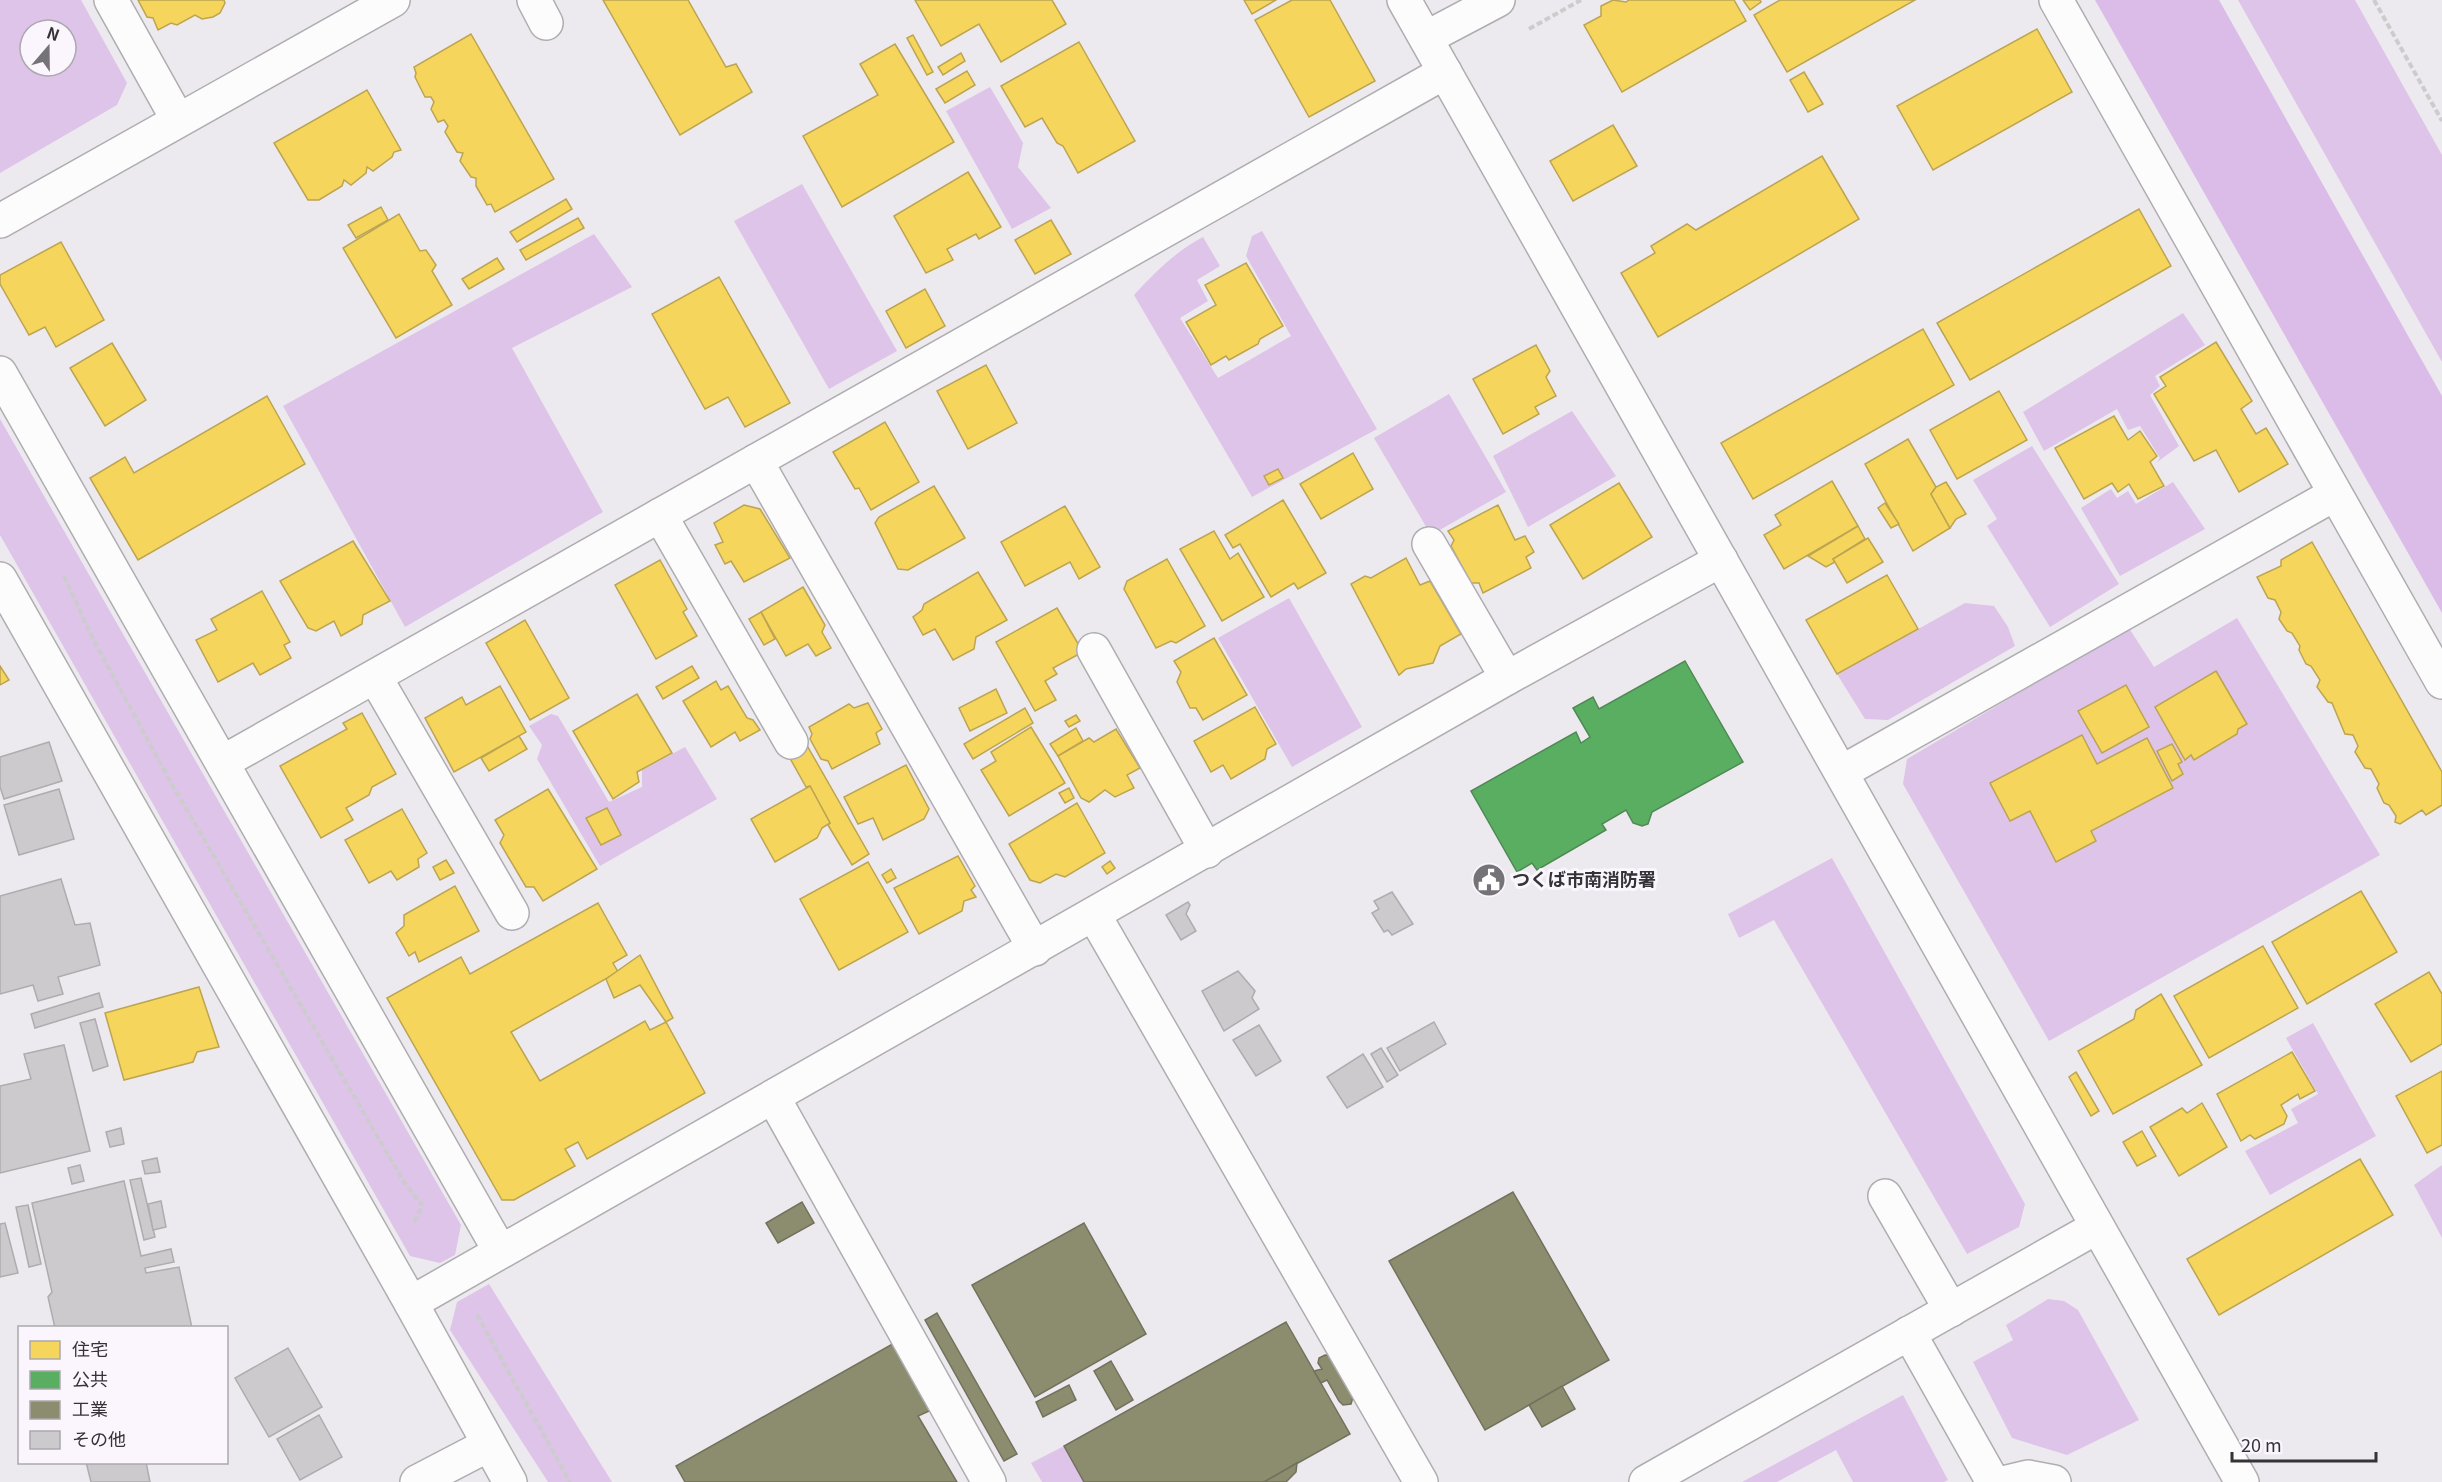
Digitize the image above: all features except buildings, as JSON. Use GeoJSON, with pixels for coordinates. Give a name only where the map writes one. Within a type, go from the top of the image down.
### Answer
{"type":"FeatureCollection","features":[{"type":"Feature","properties":{"kind":"street"},"geometry":{"type":"LineString","coordinates":[[111,0],[178,120]]}},
{"type":"Feature","properties":{"kind":"street"},"geometry":{"type":"LineString","coordinates":[[0,221],[393,0]]}},
{"type":"Feature","properties":{"kind":"street"},"geometry":{"type":"LineString","coordinates":[[1404,0],[2242,1482]]}},
{"type":"Feature","properties":{"kind":"street"},"geometry":{"type":"LineString","coordinates":[[1426,38],[1498,0]]}},
{"type":"Feature","properties":{"kind":"street"},"geometry":{"type":"LineString","coordinates":[[2056,0],[2442,682]]}},
{"type":"Feature","properties":{"kind":"street"},"geometry":{"type":"LineString","coordinates":[[223,762],[1445,72]]}},
{"type":"Feature","properties":{"kind":"street"},"geometry":{"type":"LineString","coordinates":[[0,373],[500,1251]]}},
{"type":"Feature","properties":{"kind":"street"},"geometry":{"type":"LineString","coordinates":[[756,461],[1035,949]]}},
{"type":"Feature","properties":{"kind":"street"},"geometry":{"type":"LineString","coordinates":[[1842,772],[2335,494]]}},
{"type":"Feature","properties":{"kind":"street"},"geometry":{"type":"LineString","coordinates":[[660,515],[791,742]]}},
{"type":"Feature","properties":{"kind":"street"},"geometry":{"type":"LineString","coordinates":[[1429,544],[1507,678]]}},
{"type":"Feature","properties":{"kind":"street"},"geometry":{"type":"LineString","coordinates":[[411,1303],[1507,678],[1721,560]]}},
{"type":"Feature","properties":{"kind":"street"},"geometry":{"type":"LineString","coordinates":[[0,579],[411,1303],[510,1482]]}},
{"type":"Feature","properties":{"kind":"street"},"geometry":{"type":"LineString","coordinates":[[1094,650],[1207,851]]}},
{"type":"Feature","properties":{"kind":"street"},"geometry":{"type":"LineString","coordinates":[[375,677],[512,913]]}},
{"type":"Feature","properties":{"kind":"street"},"geometry":{"type":"LineString","coordinates":[[1094,915],[1421,1482]]}},
{"type":"Feature","properties":{"kind":"street"},"geometry":{"type":"LineString","coordinates":[[773,1097],[989,1482]]}},
{"type":"Feature","properties":{"kind":"street"},"geometry":{"type":"LineString","coordinates":[[1885,1196],[1951,1310]]}},
{"type":"Feature","properties":{"kind":"street"},"geometry":{"type":"LineString","coordinates":[[1646,1482],[2097,1227]]}},
{"type":"Feature","properties":{"kind":"street"},"geometry":{"type":"LineString","coordinates":[[1909,1333],[1993,1482]]}},
{"type":"Feature","properties":{"kind":"street"},"geometry":{"type":"LineString","coordinates":[[417,1482],[488,1444]]}},
{"type":"Feature","properties":{"kind":"street"},"geometry":{"type":"LineString","coordinates":[[2007,1482],[2028,1477],[2054,1482]]}},
{"type":"Feature","properties":{"kind":"path"},"geometry":{"type":"LineString","coordinates":[[2374,0],[2442,121]]}},
{"type":"Feature","properties":{"kind":"path"},"geometry":{"type":"LineString","coordinates":[[61,571],[93,639],[170,781],[404,1182],[423,1205]]}},
{"type":"Feature","properties":{"kind":"path"},"geometry":{"type":"LineString","coordinates":[[472,1306],[570,1482]]}},
{"type":"Feature","properties":{"kind":"shaded area"},"geometry":{"type":"Polygon","coordinates":[[[0,0],[81,0],[127,83],[117,105],[0,173],[0,0]]]}},
{"type":"Feature","properties":{"kind":"shaded area"},"geometry":{"type":"Polygon","coordinates":[[[2095,0],[2219,0],[2442,396],[2442,613],[2095,0]]]}},
{"type":"Feature","properties":{"kind":"shaded area"},"geometry":{"type":"Polygon","coordinates":[[[2238,0],[2355,0],[2442,155],[2442,362],[2238,0]]]}},
{"type":"Feature","properties":{"kind":"shaded area"},"geometry":{"type":"Polygon","coordinates":[[[990,87],[1023,143],[1018,167],[1051,208],[1012,229],[946,111],[990,87]]]}},
{"type":"Feature","properties":{"kind":"shaded area"},"geometry":{"type":"Polygon","coordinates":[[[802,184],[897,351],[829,389],[734,221],[802,184]]]}},
{"type":"Feature","properties":{"kind":"shaded area"},"geometry":{"type":"Polygon","coordinates":[[[1262,231],[1377,429],[1252,497],[1134,295],[1166,263],[1203,237],[1220,266],[1197,280],[1208,301],[1180,318],[1218,378],[1291,336],[1246,256],[1252,236],[1262,231]]]}},
{"type":"Feature","properties":{"kind":"shaded area"},"geometry":{"type":"Polygon","coordinates":[[[594,234],[632,287],[512,348],[603,512],[405,627],[283,406],[594,234]]]}},
{"type":"Feature","properties":{"kind":"shaded area"},"geometry":{"type":"Polygon","coordinates":[[[2183,313],[2205,345],[2155,376],[2160,386],[2150,395],[2179,446],[2156,463],[2160,458],[2140,426],[2128,430],[2117,409],[2044,451],[2023,412],[2183,313]]]}},
{"type":"Feature","properties":{"kind":"shaded area"},"geometry":{"type":"Polygon","coordinates":[[[1449,394],[1506,492],[1431,535],[1374,438],[1449,394]]]}},
{"type":"Feature","properties":{"kind":"shaded area"},"geometry":{"type":"Polygon","coordinates":[[[1572,411],[1616,476],[1528,527],[1493,456],[1572,411]]]}},
{"type":"Feature","properties":{"kind":"shaded area"},"geometry":{"type":"Polygon","coordinates":[[[0,419],[461,1225],[455,1255],[440,1263],[410,1256],[0,535],[0,419]]]}},
{"type":"Feature","properties":{"kind":"shaded area"},"geometry":{"type":"Polygon","coordinates":[[[2032,446],[2119,584],[2050,627],[1987,526],[1997,519],[1973,480],[2032,446]]]}},
{"type":"Feature","properties":{"kind":"shaded area"},"geometry":{"type":"Polygon","coordinates":[[[2173,482],[2205,529],[2120,576],[2081,508],[2111,489],[2117,498],[2128,491],[2136,504],[2173,482]]]}},
{"type":"Feature","properties":{"kind":"shaded area"},"geometry":{"type":"Polygon","coordinates":[[[1289,598],[1362,727],[1292,767],[1218,638],[1289,598]]]}},
{"type":"Feature","properties":{"kind":"shaded area"},"geometry":{"type":"Polygon","coordinates":[[[1965,603],[1994,606],[2008,627],[2015,646],[1888,720],[1865,719],[1837,674],[1965,603]]]}},
{"type":"Feature","properties":{"kind":"shaded area"},"geometry":{"type":"Polygon","coordinates":[[[2237,618],[2380,855],[2049,1041],[1903,784],[1907,759],[2129,628],[2154,667],[2237,618]]]}},
{"type":"Feature","properties":{"kind":"shaded area"},"geometry":{"type":"Polygon","coordinates":[[[551,714],[558,716],[609,802],[642,787],[642,770],[685,747],[717,799],[600,866],[537,759],[542,745],[529,726],[551,714]]]}},
{"type":"Feature","properties":{"kind":"shaded area"},"geometry":{"type":"Polygon","coordinates":[[[1832,858],[2025,1204],[2019,1227],[1967,1254],[1774,920],[1739,938],[1728,914],[1832,858]]]}},
{"type":"Feature","properties":{"kind":"shaded area"},"geometry":{"type":"Polygon","coordinates":[[[2313,1023],[2376,1136],[2270,1195],[2245,1151],[2298,1123],[2291,1109],[2318,1094],[2286,1038],[2313,1023]]]}},
{"type":"Feature","properties":{"kind":"shaded area"},"geometry":{"type":"Polygon","coordinates":[[[2442,1165],[2442,1238],[2414,1185],[2442,1165]]]}},
{"type":"Feature","properties":{"kind":"shaded area"},"geometry":{"type":"Polygon","coordinates":[[[489,1284],[612,1482],[548,1482],[450,1330],[457,1302],[489,1284]]]}},
{"type":"Feature","properties":{"kind":"shaded area"},"geometry":{"type":"Polygon","coordinates":[[[2048,1299],[2064,1301],[2078,1310],[2139,1420],[2067,1455],[2012,1438],[1973,1362],[2013,1340],[2006,1325],[2048,1299]]]}},
{"type":"Feature","properties":{"kind":"shaded area"},"geometry":{"type":"Polygon","coordinates":[[[1903,1395],[1948,1480],[1944,1482],[1853,1482],[1836,1450],[1777,1482],[1742,1482],[1903,1395]]]}},
{"type":"Feature","properties":{"kind":"shaded area"},"geometry":{"type":"Polygon","coordinates":[[[1064,1446],[1084,1482],[1042,1482],[1031,1463],[1064,1446]]]}},
{"type":"Feature","properties":{"kind":"place","name":"つくば市南消防署"},"geometry":{"type":"Point","coordinates":[1489,880]}}]}
